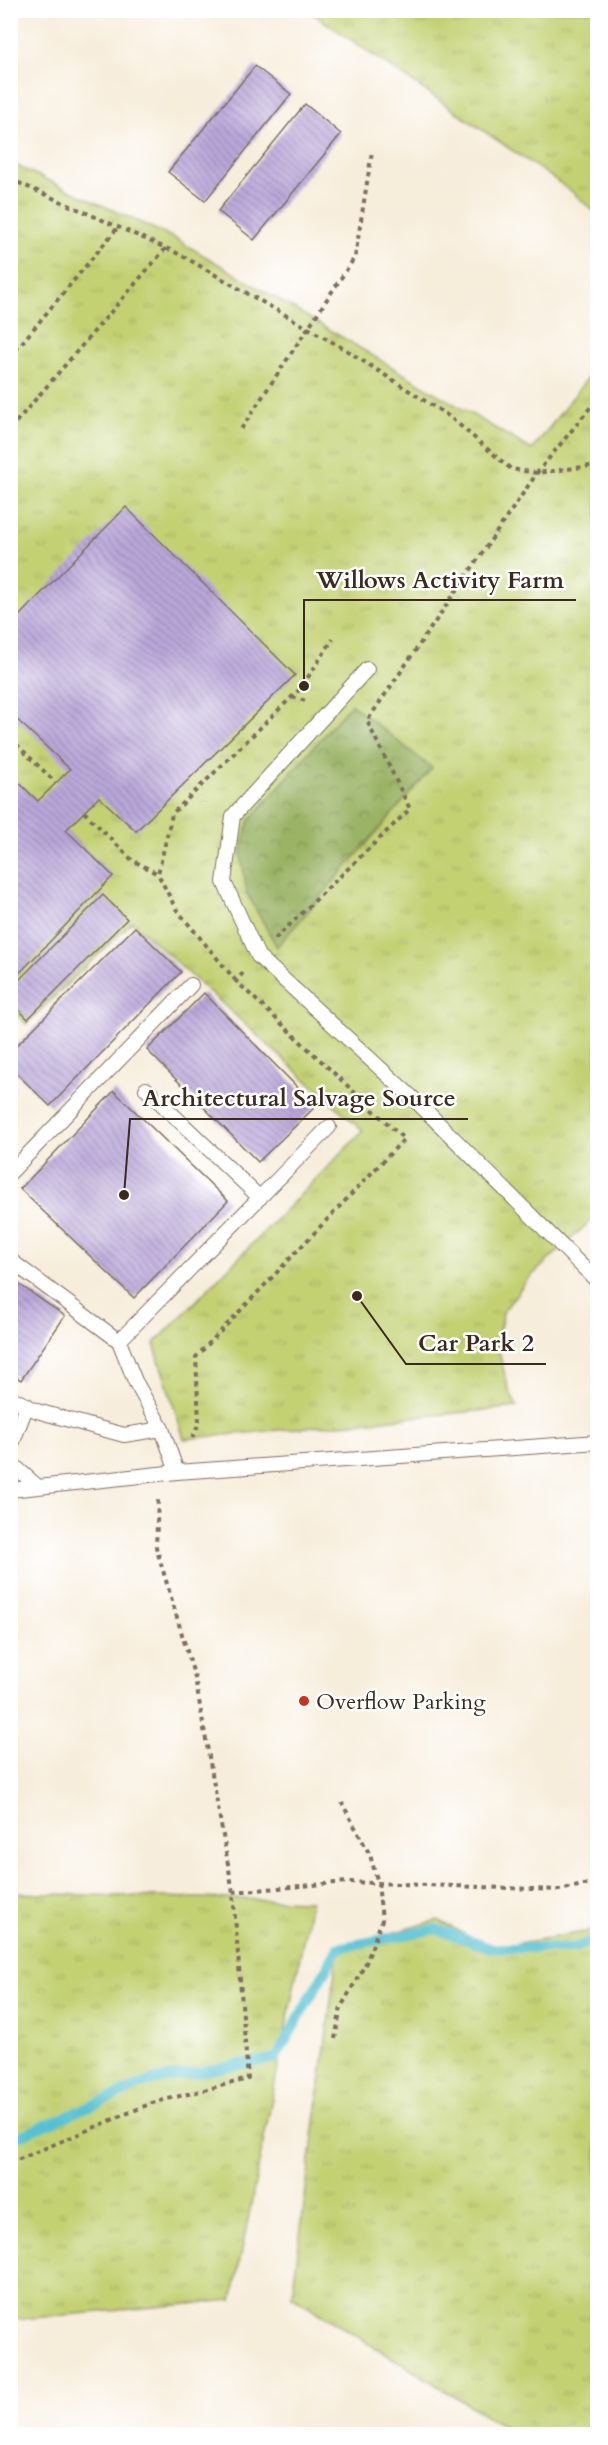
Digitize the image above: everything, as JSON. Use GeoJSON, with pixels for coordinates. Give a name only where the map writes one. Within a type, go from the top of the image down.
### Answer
{"type":"FeatureCollection","features":[{"type":"Feature","properties":{"kind":"lane"},"geometry":{"type":"LineString","coordinates":[[367,669],[233,816],[224,882],[258,956],[417,1103],[597,1282]]}},
{"type":"Feature","properties":{"kind":"lane"},"geometry":{"type":"LineString","coordinates":[[10,1173],[191,986]]}},
{"type":"Feature","properties":{"kind":"lane"},"geometry":{"type":"LineString","coordinates":[[146,1089],[260,1198]]}},
{"type":"Feature","properties":{"kind":"lane"},"geometry":{"type":"LineString","coordinates":[[119,1341],[329,1127]]}},
{"type":"Feature","properties":{"kind":"lane"},"geometry":{"type":"LineString","coordinates":[[10,1260],[119,1341],[135,1381],[162,1429],[177,1472]]}},
{"type":"Feature","properties":{"kind":"lane"},"geometry":{"type":"LineString","coordinates":[[10,1396],[37,1411],[124,1435],[162,1429]]}},
{"type":"Feature","properties":{"kind":"lane"},"geometry":{"type":"LineString","coordinates":[[10,1449],[27,1405]]}},
{"type":"Feature","properties":{"kind":"lane"},"geometry":{"type":"LineString","coordinates":[[10,1490],[177,1472],[597,1442]]}},
{"type":"Feature","properties":{"kind":"lane"},"geometry":{"type":"LineString","coordinates":[[10,1462],[38,1487]]}},
{"type":"Feature","properties":{"kind":"path"},"geometry":{"type":"LineString","coordinates":[[241,429],[355,257],[372,152]]}},
{"type":"Feature","properties":{"kind":"path"},"geometry":{"type":"LineString","coordinates":[[10,179],[166,248],[308,328],[450,417],[511,469],[537,473],[597,465]]}},
{"type":"Feature","properties":{"kind":"path"},"geometry":{"type":"LineString","coordinates":[[10,357],[119,226]]}},
{"type":"Feature","properties":{"kind":"path"},"geometry":{"type":"LineString","coordinates":[[10,429],[166,248]]}},
{"type":"Feature","properties":{"kind":"path"},"geometry":{"type":"LineString","coordinates":[[10,2163],[152,2103],[248,2079],[233,1892],[195,1678],[156,1547],[159,1496],[177,1472],[199,1423],[196,1357],[404,1139],[236,981],[258,956],[410,809],[367,721],[537,473],[597,398]]}},
{"type":"Feature","properties":{"kind":"path"},"geometry":{"type":"LineString","coordinates":[[10,421],[15,425]]}},
{"type":"Feature","properties":{"kind":"path"},"geometry":{"type":"LineString","coordinates":[[10,738],[56,783]]}},
{"type":"Feature","properties":{"kind":"path"},"geometry":{"type":"LineString","coordinates":[[84,812],[132,860],[159,874]]}},
{"type":"Feature","properties":{"kind":"path"},"geometry":{"type":"LineString","coordinates":[[335,2039],[341,2007],[366,1963],[382,1920],[378,1883],[370,1855],[342,1803]]}},
{"type":"Feature","properties":{"kind":"path"},"geometry":{"type":"LineString","coordinates":[[233,1892],[347,1882],[559,1890],[597,1882]]}},
{"type":"Feature","properties":{"kind":"green space"},"geometry":{"type":"Polygon","coordinates":[[[309,11],[597,11],[597,214],[570,190],[309,11]]]}},
{"type":"Feature","properties":{"kind":"green space"},"geometry":{"type":"Polygon","coordinates":[[[10,163],[176,239],[532,450],[597,366],[597,1215],[526,1281],[503,1312],[497,1343],[508,1388],[517,1407],[184,1439],[154,1344],[363,1131],[132,922],[26,1024],[11,1009],[10,163]]]}},
{"type":"Feature","properties":{"kind":"green space"},"geometry":{"type":"Polygon","coordinates":[[[351,704],[432,768],[277,947],[247,894],[241,854],[249,821],[351,704]]]}},
{"type":"Feature","properties":{"kind":"green space"},"geometry":{"type":"Polygon","coordinates":[[[11,1893],[311,1901],[232,2300],[11,2320],[11,1893]]]}},
{"type":"Feature","properties":{"kind":"green space"},"geometry":{"type":"Polygon","coordinates":[[[438,1920],[490,1948],[597,1930],[597,2434],[516,2434],[292,2296],[338,1948],[438,1920]]]}},
{"type":"Feature","properties":{"kind":"building"},"geometry":{"type":"Polygon","coordinates":[[[255,66],[291,94],[205,201],[168,172],[255,66]]]}},
{"type":"Feature","properties":{"kind":"building"},"geometry":{"type":"Polygon","coordinates":[[[305,104],[341,134],[254,240],[218,211],[305,104]]]}},
{"type":"Feature","properties":{"kind":"building"},"geometry":{"type":"Polygon","coordinates":[[[126,507],[295,675],[136,831],[99,797],[66,830],[113,876],[10,983],[10,774],[38,801],[70,769],[10,713],[10,614],[16,619],[126,507]]]}},
{"type":"Feature","properties":{"kind":"building"},"geometry":{"type":"Polygon","coordinates":[[[103,895],[127,919],[28,1019],[10,1001],[10,989],[103,895]]]}},
{"type":"Feature","properties":{"kind":"building"},"geometry":{"type":"Polygon","coordinates":[[[135,927],[181,972],[50,1106],[10,1067],[10,1052],[135,927]]]}},
{"type":"Feature","properties":{"kind":"building"},"geometry":{"type":"Polygon","coordinates":[[[204,993],[316,1106],[258,1162],[147,1050],[204,993]]]}},
{"type":"Feature","properties":{"kind":"building"},"geometry":{"type":"Polygon","coordinates":[[[114,1091],[228,1201],[134,1298],[20,1189],[114,1091]]]}},
{"type":"Feature","properties":{"kind":"building"},"geometry":{"type":"Polygon","coordinates":[[[10,1278],[65,1316],[21,1380],[10,1373],[10,1278]]]}},
{"type":"Feature","properties":{"kind":"waterway"},"geometry":{"type":"LineString","coordinates":[[10,2140],[150,2081],[276,2058],[338,1948],[436,1929],[490,1948],[574,1948],[598,1939]]}},
{"type":"Feature","properties":{"kind":"place","name":"Willows Activity Farm"},"geometry":{"type":"Point","coordinates":[304,686]}},
{"type":"Feature","properties":{"kind":"place","name":"Architectural Salvage Source"},"geometry":{"type":"Point","coordinates":[124,1195]}},
{"type":"Feature","properties":{"kind":"place","name":"Car Park 2"},"geometry":{"type":"Point","coordinates":[357,1296]}},
{"type":"Feature","properties":{"kind":"place","name":"Overflow Parking"},"geometry":{"type":"Point","coordinates":[304,1701]}}]}
